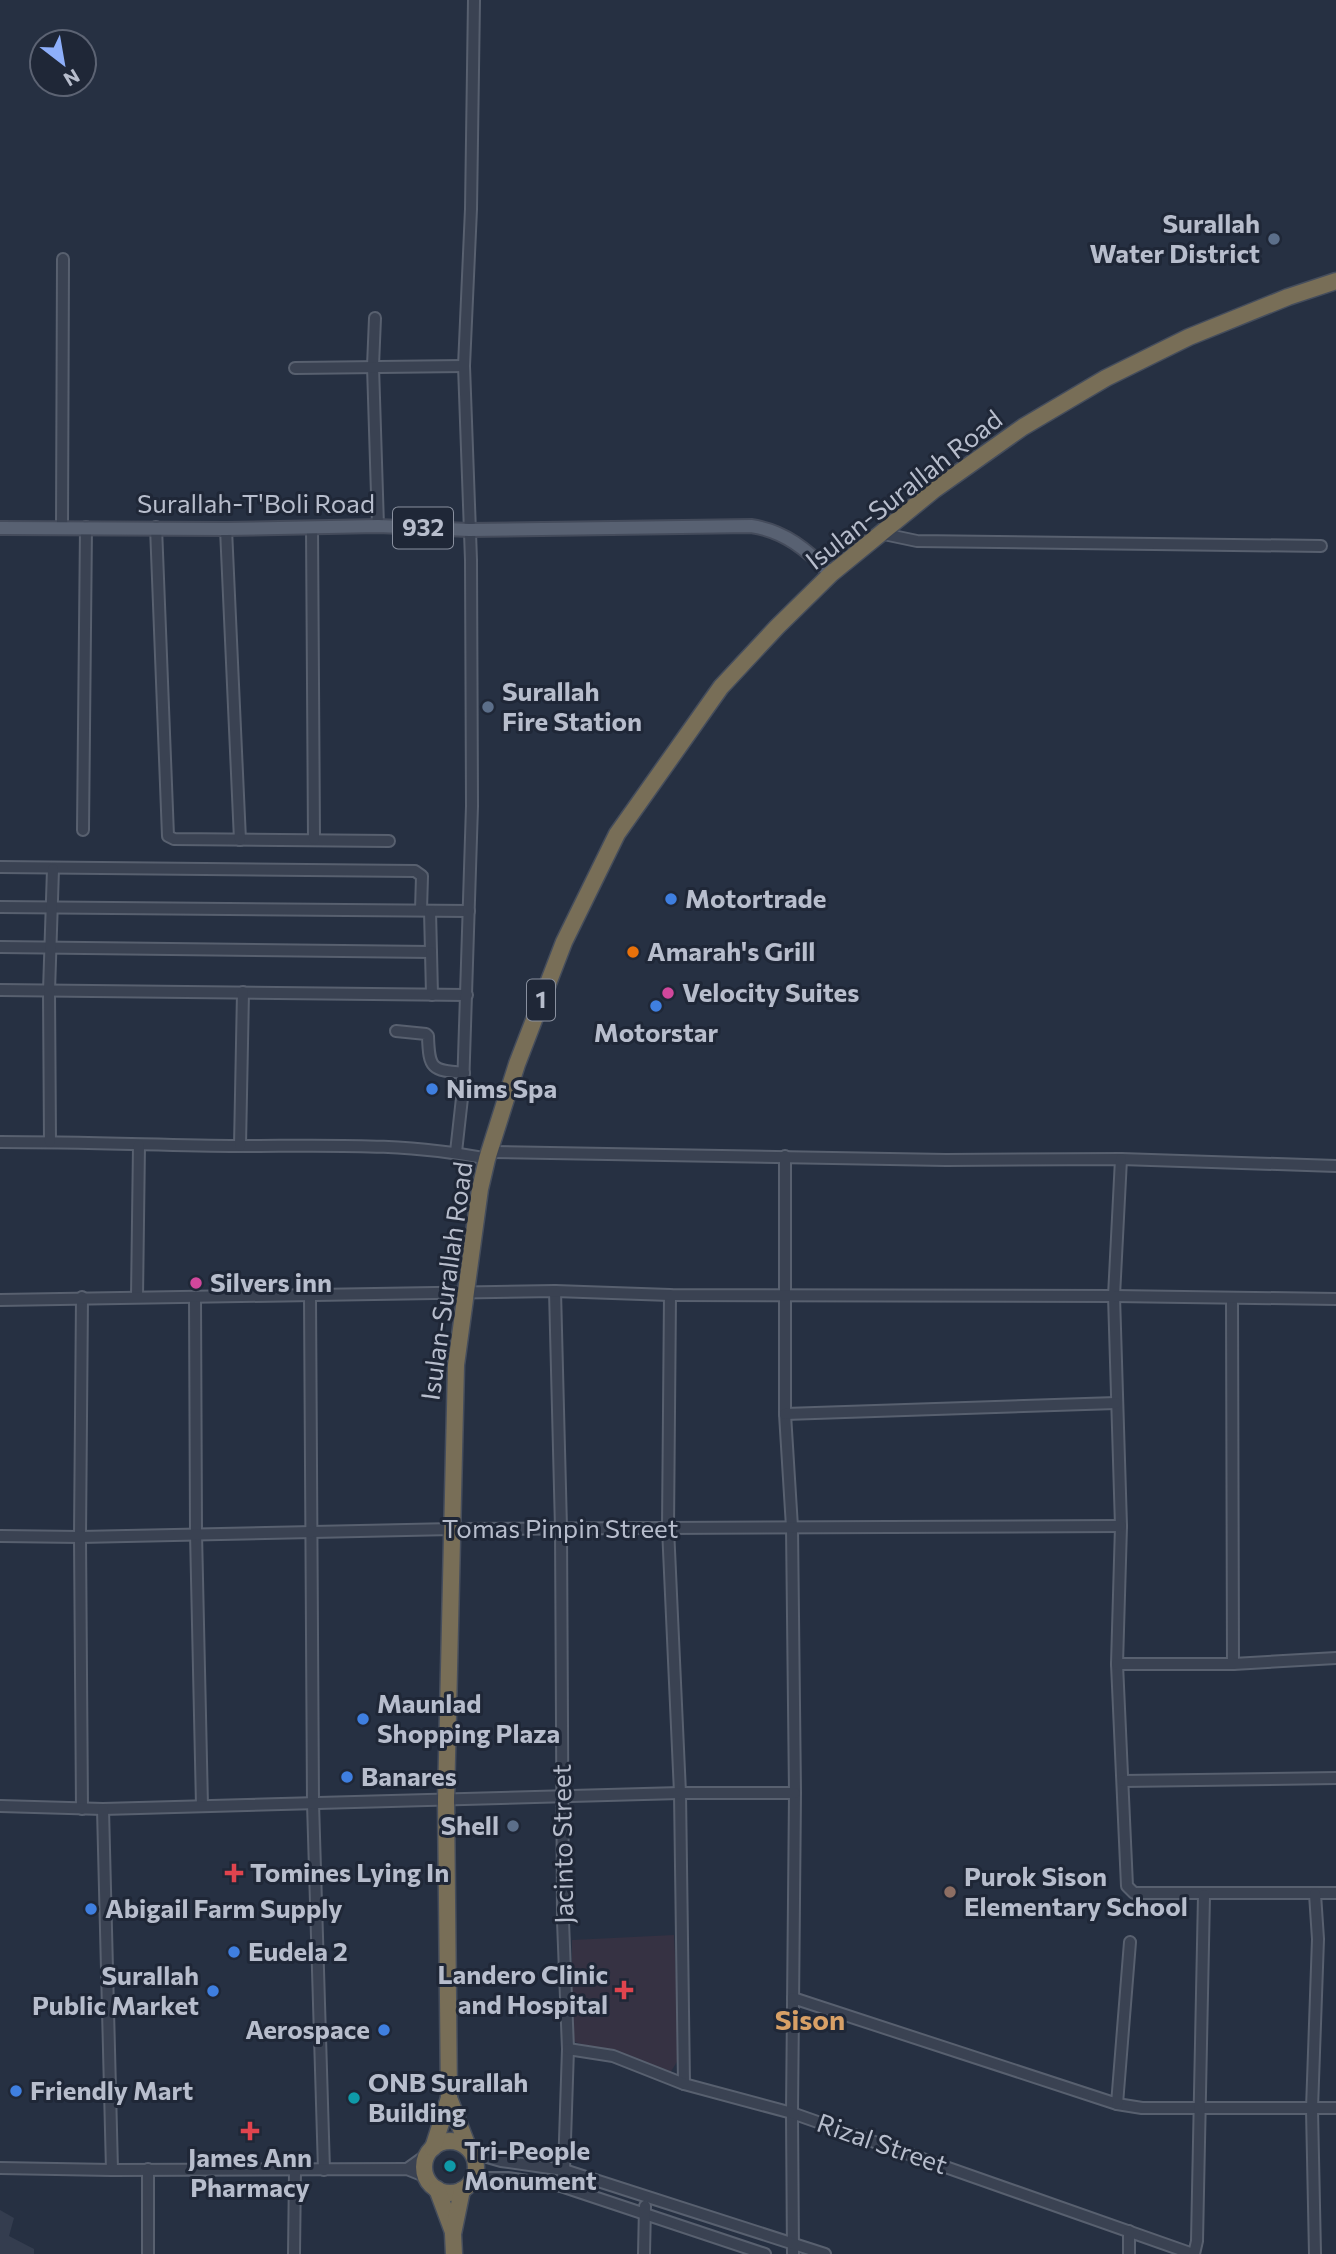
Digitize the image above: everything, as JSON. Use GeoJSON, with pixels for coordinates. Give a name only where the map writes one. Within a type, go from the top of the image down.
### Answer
{"type":"FeatureCollection","features":[{"type":"Feature","properties":{"kind":"highway","name":"Isulan-Surallah Road"},"geometry":{"type":"LineString","coordinates":[[430,2151],[449,2098],[446,1800],[456,1365],[480,1189],[517,1064],[564,942],[617,834],[721,687],[831,574],[934,490],[1023,428],[1106,379],[1189,337],[1336,281]]}},
{"type":"Feature","properties":{"kind":"highway","name":"Isulan-Surallah Road"},"geometry":{"type":"LineString","coordinates":[[449,2098],[470,2150]]}},
{"type":"Feature","properties":{"kind":"highway"},"geometry":{"type":"LineString","coordinates":[[430,2151],[447,2141],[455,2141],[470,2150]]}},
{"type":"Feature","properties":{"kind":"highway","name":"1"},"geometry":{"type":"LineString","coordinates":[[470,2150],[476,2169],[474,2178]]}},
{"type":"Feature","properties":{"kind":"highway","name":"1"},"geometry":{"type":"LineString","coordinates":[[430,2151],[425,2162],[453,2234]]}},
{"type":"Feature","properties":{"kind":"highway"},"geometry":{"type":"LineString","coordinates":[[432,2183],[454,2193],[462,2190],[474,2178]]}},
{"type":"Feature","properties":{"kind":"highway","name":"1"},"geometry":{"type":"LineString","coordinates":[[454,2254],[453,2234],[462,2190]]}},
{"type":"Feature","properties":{"kind":"main road","name":"Surallah-T'Boli Road"},"geometry":{"type":"LineString","coordinates":[[0,528],[226,529],[378,526],[469,530],[751,526],[786,536],[813,556],[831,574]]}},
{"type":"Feature","properties":{"kind":"street"},"geometry":{"type":"LineString","coordinates":[[456,1153],[464,1073],[472,778],[471,560],[464,366],[471,209],[474,0]]}},
{"type":"Feature","properties":{"kind":"street"},"geometry":{"type":"LineString","coordinates":[[62,528],[63,259]]}},
{"type":"Feature","properties":{"kind":"street"},"geometry":{"type":"LineString","coordinates":[[375,318],[373,366],[378,526]]}},
{"type":"Feature","properties":{"kind":"street"},"geometry":{"type":"LineString","coordinates":[[295,368],[464,366]]}},
{"type":"Feature","properties":{"kind":"street"},"geometry":{"type":"LineString","coordinates":[[83,830],[86,527]]}},
{"type":"Feature","properties":{"kind":"street"},"geometry":{"type":"LineString","coordinates":[[156,527],[167,834],[174,839],[389,841]]}},
{"type":"Feature","properties":{"kind":"street"},"geometry":{"type":"LineString","coordinates":[[312,527],[314,839]]}},
{"type":"Feature","properties":{"kind":"street"},"geometry":{"type":"LineString","coordinates":[[226,529],[240,840]]}},
{"type":"Feature","properties":{"kind":"street"},"geometry":{"type":"LineString","coordinates":[[879,533],[917,541],[1321,546]]}},
{"type":"Feature","properties":{"kind":"street"},"geometry":{"type":"LineString","coordinates":[[0,867],[415,871],[422,876],[431,952],[432,995]]}},
{"type":"Feature","properties":{"kind":"street"},"geometry":{"type":"LineString","coordinates":[[50,1142],[49,948],[53,869]]}},
{"type":"Feature","properties":{"kind":"street"},"geometry":{"type":"LineString","coordinates":[[0,906],[469,911]]}},
{"type":"Feature","properties":{"kind":"street"},"geometry":{"type":"LineString","coordinates":[[0,947],[431,952]]}},
{"type":"Feature","properties":{"kind":"street"},"geometry":{"type":"LineString","coordinates":[[0,990],[467,995]]}},
{"type":"Feature","properties":{"kind":"street"},"geometry":{"type":"LineString","coordinates":[[240,1146],[243,992]]}},
{"type":"Feature","properties":{"kind":"street"},"geometry":{"type":"LineString","coordinates":[[396,1031],[426,1034],[429,1060],[433,1067],[464,1073]]}},
{"type":"Feature","properties":{"kind":"street"},"geometry":{"type":"LineString","coordinates":[[0,1142],[391,1146],[489,1156],[1121,1159],[1336,1166]]}},
{"type":"Feature","properties":{"kind":"street"},"geometry":{"type":"LineString","coordinates":[[136,1297],[139,1145]]}},
{"type":"Feature","properties":{"kind":"street"},"geometry":{"type":"LineString","coordinates":[[785,1156],[783,1296],[785,1414],[792,1527],[795,1793],[792,2113],[794,2249]]}},
{"type":"Feature","properties":{"kind":"street"},"geometry":{"type":"LineString","coordinates":[[1121,1159],[1114,1296],[1121,1525],[1117,1664],[1128,1890],[1134,1893],[1204,1895],[1336,1893]]}},
{"type":"Feature","properties":{"kind":"street"},"geometry":{"type":"LineString","coordinates":[[0,1300],[555,1291],[670,1295],[1336,1299]]}},
{"type":"Feature","properties":{"kind":"street","name":"Jacinto Street"},"geometry":{"type":"LineString","coordinates":[[555,1291],[568,2049],[565,2170],[561,2186]]}},
{"type":"Feature","properties":{"kind":"street"},"geometry":{"type":"LineString","coordinates":[[670,1295],[668,1528],[680,1793],[684,2084]]}},
{"type":"Feature","properties":{"kind":"street"},"geometry":{"type":"LineString","coordinates":[[310,1296],[313,1804],[324,2170]]}},
{"type":"Feature","properties":{"kind":"street"},"geometry":{"type":"LineString","coordinates":[[82,1297],[82,1809]]}},
{"type":"Feature","properties":{"kind":"street"},"geometry":{"type":"LineString","coordinates":[[195,1297],[195,1534],[202,1806]]}},
{"type":"Feature","properties":{"kind":"street"},"geometry":{"type":"LineString","coordinates":[[1232,1299],[1233,1664]]}},
{"type":"Feature","properties":{"kind":"street"},"geometry":{"type":"LineString","coordinates":[[785,1414],[1116,1402]]}},
{"type":"Feature","properties":{"kind":"street","name":"Tomas Pinpin Street"},"geometry":{"type":"LineString","coordinates":[[0,1536],[80,1537],[453,1529],[1121,1525]]}},
{"type":"Feature","properties":{"kind":"street"},"geometry":{"type":"LineString","coordinates":[[1117,1664],[1233,1664],[1336,1658]]}},
{"type":"Feature","properties":{"kind":"street"},"geometry":{"type":"LineString","coordinates":[[1123,1781],[1336,1778]]}},
{"type":"Feature","properties":{"kind":"street"},"geometry":{"type":"LineString","coordinates":[[0,1807],[103,1809],[680,1793],[795,1793]]}},
{"type":"Feature","properties":{"kind":"street"},"geometry":{"type":"LineString","coordinates":[[103,1809],[112,2170]]}},
{"type":"Feature","properties":{"kind":"street"},"geometry":{"type":"LineString","coordinates":[[1315,1894],[1318,1939],[1312,2109],[1315,2254]]}},
{"type":"Feature","properties":{"kind":"street"},"geometry":{"type":"LineString","coordinates":[[1194,2254],[1197,2241],[1201,2107],[1204,1895]]}},
{"type":"Feature","properties":{"kind":"street"},"geometry":{"type":"LineString","coordinates":[[1117,2104],[1130,1942]]}},
{"type":"Feature","properties":{"kind":"street"},"geometry":{"type":"LineString","coordinates":[[793,1998],[1117,2104],[1142,2108],[1336,2108]]}},
{"type":"Feature","properties":{"kind":"street","name":"Rizal Street"},"geometry":{"type":"LineString","coordinates":[[568,2049],[613,2056],[684,2084],[792,2113],[1194,2254]]}},
{"type":"Feature","properties":{"kind":"street"},"geometry":{"type":"LineString","coordinates":[[470,2150],[501,2161],[565,2170],[794,2249],[825,2254]]}},
{"type":"Feature","properties":{"kind":"street"},"geometry":{"type":"LineString","coordinates":[[407,2169],[430,2151]]}},
{"type":"Feature","properties":{"kind":"street"},"geometry":{"type":"LineString","coordinates":[[0,2168],[407,2169],[432,2183]]}},
{"type":"Feature","properties":{"kind":"street"},"geometry":{"type":"LineString","coordinates":[[148,2169],[148,2254]]}},
{"type":"Feature","properties":{"kind":"street"},"geometry":{"type":"LineString","coordinates":[[294,2254],[295,2170]]}},
{"type":"Feature","properties":{"kind":"street"},"geometry":{"type":"LineString","coordinates":[[474,2178],[508,2178],[561,2186],[765,2254]]}},
{"type":"Feature","properties":{"kind":"street"},"geometry":{"type":"LineString","coordinates":[[644,2254],[643,2212],[648,2197]]}},
{"type":"Feature","properties":{"kind":"street"},"geometry":{"type":"LineString","coordinates":[[1129,2231],[1129,2254]]}},
{"type":"Feature","properties":{"kind":"shaded area","name":"Landero Clinic and Hospital"},"geometry":{"type":"Polygon","coordinates":[[[674,1935],[680,2057],[670,2073],[572,2041],[572,1940],[674,1935]]]}},
{"type":"Feature","properties":{"kind":"shaded area"},"geometry":{"type":"Polygon","coordinates":[[[0,2210],[14,2218],[9,2236],[34,2249],[34,2254],[0,2254],[0,2210]]]}},
{"type":"Feature","properties":{"kind":"place","name":"Surallah Water District"},"geometry":{"type":"Point","coordinates":[1274,239]}},
{"type":"Feature","properties":{"kind":"place","name":"Surallah Fire Station"},"geometry":{"type":"Point","coordinates":[488,707]}},
{"type":"Feature","properties":{"kind":"place","name":"Motortrade"},"geometry":{"type":"Point","coordinates":[671,899]}},
{"type":"Feature","properties":{"kind":"place","name":"Amarah's Grill"},"geometry":{"type":"Point","coordinates":[633,952]}},
{"type":"Feature","properties":{"kind":"place","name":"Velocity Suites"},"geometry":{"type":"Point","coordinates":[668,993]}},
{"type":"Feature","properties":{"kind":"place","name":"Motorstar"},"geometry":{"type":"Point","coordinates":[656,1006]}},
{"type":"Feature","properties":{"kind":"place","name":"Nims Spa"},"geometry":{"type":"Point","coordinates":[432,1089]}},
{"type":"Feature","properties":{"kind":"place","name":"Silvers inn"},"geometry":{"type":"Point","coordinates":[196,1283]}},
{"type":"Feature","properties":{"kind":"place","name":"Maunlad Shopping Plaza"},"geometry":{"type":"Point","coordinates":[363,1719]}},
{"type":"Feature","properties":{"kind":"place","name":"Banares"},"geometry":{"type":"Point","coordinates":[347,1777]}},
{"type":"Feature","properties":{"kind":"place","name":"Shell"},"geometry":{"type":"Point","coordinates":[513,1826]}},
{"type":"Feature","properties":{"kind":"place","name":"Tomines Lying In"},"geometry":{"type":"Point","coordinates":[234,1873]}},
{"type":"Feature","properties":{"kind":"place","name":"Purok Sison Elementary School"},"geometry":{"type":"Point","coordinates":[950,1892]}},
{"type":"Feature","properties":{"kind":"place","name":"Abigail Farm Supply"},"geometry":{"type":"Point","coordinates":[91,1909]}},
{"type":"Feature","properties":{"kind":"place","name":"Eudela 2"},"geometry":{"type":"Point","coordinates":[234,1952]}},
{"type":"Feature","properties":{"kind":"place","name":"Landero Clinic and Hospital"},"geometry":{"type":"Point","coordinates":[624,1990]}},
{"type":"Feature","properties":{"kind":"place","name":"Surallah Public Market"},"geometry":{"type":"Point","coordinates":[213,1991]}},
{"type":"Feature","properties":{"kind":"place","name":"Aerospace"},"geometry":{"type":"Point","coordinates":[384,2030]}},
{"type":"Feature","properties":{"kind":"place","name":"Friendly Mart"},"geometry":{"type":"Point","coordinates":[16,2091]}},
{"type":"Feature","properties":{"kind":"place","name":"ONB Surallah Building"},"geometry":{"type":"Point","coordinates":[354,2098]}},
{"type":"Feature","properties":{"kind":"place","name":"James Ann Pharmacy"},"geometry":{"type":"Point","coordinates":[250,2131]}},
{"type":"Feature","properties":{"kind":"place","name":"Tri-People Monument"},"geometry":{"type":"Point","coordinates":[450,2166]}},
{"type":"Feature","properties":{"kind":"district","name":"Sison"},"geometry":{"type":"Point","coordinates":[810,2020]}}]}
